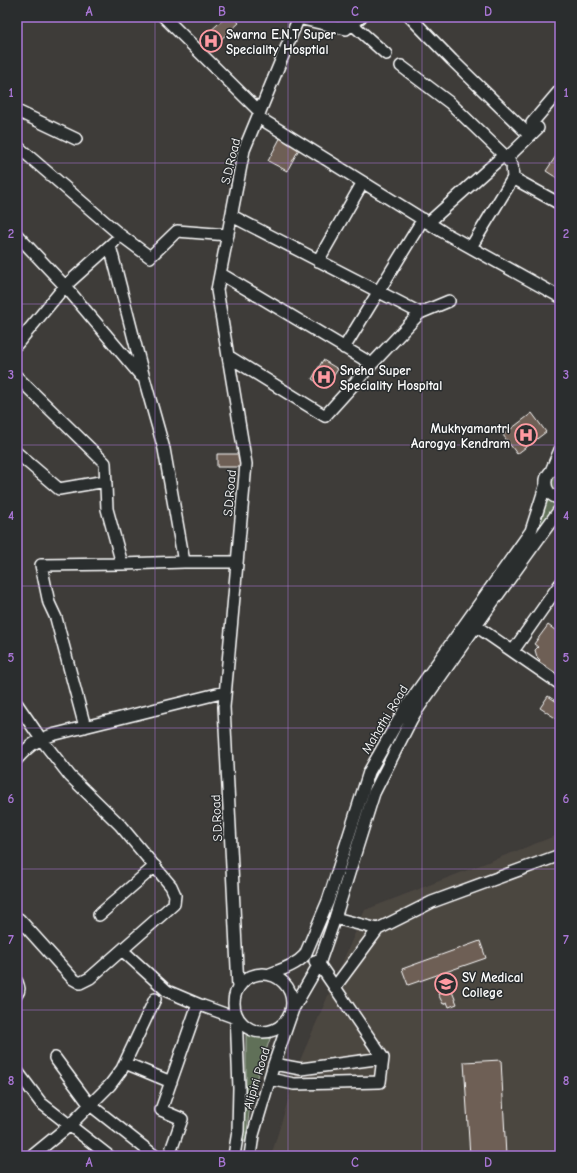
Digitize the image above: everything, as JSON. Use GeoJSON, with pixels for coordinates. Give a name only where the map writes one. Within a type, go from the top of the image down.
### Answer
{"type":"FeatureCollection","features":[{"type":"Feature","properties":{"kind":"street"},"geometry":{"type":"LineString","coordinates":[[164,17],[259,114],[425,221],[560,297]]}},
{"type":"Feature","properties":{"kind":"street"},"geometry":{"type":"LineString","coordinates":[[342,17],[357,20],[386,54]]}},
{"type":"Feature","properties":{"kind":"street"},"geometry":{"type":"LineString","coordinates":[[410,17],[530,136]]}},
{"type":"Feature","properties":{"kind":"street"},"geometry":{"type":"LineString","coordinates":[[299,18],[346,29],[357,20]]}},
{"type":"Feature","properties":{"kind":"street","name":"S.D.Road"},"geometry":{"type":"LineString","coordinates":[[238,987],[224,707],[246,464],[217,290],[244,150],[299,18]]}},
{"type":"Feature","properties":{"kind":"street"},"geometry":{"type":"LineString","coordinates":[[401,66],[450,103],[512,164],[514,178],[471,247]]}},
{"type":"Feature","properties":{"kind":"street"},"geometry":{"type":"LineString","coordinates":[[344,348],[378,292],[425,221],[506,157],[530,136],[538,128],[532,123],[560,90]]}},
{"type":"Feature","properties":{"kind":"street"},"geometry":{"type":"LineString","coordinates":[[17,111],[76,139]]}},
{"type":"Feature","properties":{"kind":"street"},"geometry":{"type":"LineString","coordinates":[[17,146],[120,234],[150,257],[177,231],[228,235]]}},
{"type":"Feature","properties":{"kind":"street"},"geometry":{"type":"LineString","coordinates":[[514,178],[560,204]]}},
{"type":"Feature","properties":{"kind":"street"},"geometry":{"type":"LineString","coordinates":[[318,261],[363,182]]}},
{"type":"Feature","properties":{"kind":"street"},"geometry":{"type":"LineString","coordinates":[[232,216],[420,313]]}},
{"type":"Feature","properties":{"kind":"street"},"geometry":{"type":"LineString","coordinates":[[17,344],[65,286],[110,246],[120,234]]}},
{"type":"Feature","properties":{"kind":"street"},"geometry":{"type":"LineString","coordinates":[[17,237],[65,286],[144,378]]}},
{"type":"Feature","properties":{"kind":"street"},"geometry":{"type":"LineString","coordinates":[[110,246],[164,449],[184,562]]}},
{"type":"Feature","properties":{"kind":"street"},"geometry":{"type":"LineString","coordinates":[[220,274],[372,364]]}},
{"type":"Feature","properties":{"kind":"street"},"geometry":{"type":"LineString","coordinates":[[228,356],[325,416],[420,313],[449,301]]}},
{"type":"Feature","properties":{"kind":"street"},"geometry":{"type":"LineString","coordinates":[[17,377],[105,464],[107,509],[122,564]]}},
{"type":"Feature","properties":{"kind":"street","name":"Mahathi Road"},"geometry":{"type":"LineString","coordinates":[[305,955],[328,901],[369,772],[530,531],[546,484],[546,479],[556,469],[560,450]]}},
{"type":"Feature","properties":{"kind":"street"},"geometry":{"type":"LineString","coordinates":[[17,453],[59,489],[106,481]]}},
{"type":"Feature","properties":{"kind":"street"},"geometry":{"type":"LineString","coordinates":[[546,484],[550,494],[560,498]]}},
{"type":"Feature","properties":{"kind":"street","name":"Mahathi Road"},"geometry":{"type":"LineString","coordinates":[[293,1009],[319,964],[374,793],[410,720],[411,710],[476,626],[560,509]]}},
{"type":"Feature","properties":{"kind":"street"},"geometry":{"type":"LineString","coordinates":[[85,727],[56,618],[49,603],[41,565],[237,562]]}},
{"type":"Feature","properties":{"kind":"street"},"geometry":{"type":"LineString","coordinates":[[513,651],[560,584]]}},
{"type":"Feature","properties":{"kind":"street"},"geometry":{"type":"LineString","coordinates":[[476,626],[560,684]]}},
{"type":"Feature","properties":{"kind":"street"},"geometry":{"type":"LineString","coordinates":[[17,759],[29,746],[41,739],[225,692]]}},
{"type":"Feature","properties":{"kind":"street"},"geometry":{"type":"LineString","coordinates":[[17,704],[41,739],[70,776],[120,825],[171,886],[175,895],[174,904],[90,978],[80,983],[73,979],[19,919]]}},
{"type":"Feature","properties":{"kind":"street"},"geometry":{"type":"LineString","coordinates":[[335,987],[378,929],[432,902],[560,855]]}},
{"type":"Feature","properties":{"kind":"street"},"geometry":{"type":"LineString","coordinates":[[99,915],[155,866]]}},
{"type":"Feature","properties":{"kind":"street"},"geometry":{"type":"LineString","coordinates":[[335,918],[378,929]]}},
{"type":"Feature","properties":{"kind":"street"},"geometry":{"type":"LineString","coordinates":[[122,950],[167,991],[200,1005],[236,1016]]}},
{"type":"Feature","properties":{"kind":"street"},"geometry":{"type":"LineString","coordinates":[[270,974],[293,965],[305,955],[319,964],[383,1058],[380,1082],[294,1084],[270,1079]]}},
{"type":"Feature","properties":{"kind":"street"},"geometry":{"type":"LineString","coordinates":[[261,973],[279,977],[291,992],[293,1009],[289,1018],[283,1025],[275,1030],[256,1032],[248,1028],[236,1016],[234,995],[238,987],[244,980],[252,975],[261,973]]}},
{"type":"Feature","properties":{"kind":"street"},"geometry":{"type":"LineString","coordinates":[[17,982],[19,991],[17,994]]}},
{"type":"Feature","properties":{"kind":"street"},"geometry":{"type":"LineString","coordinates":[[32,1156],[70,1125],[110,1084],[122,1069],[155,1000]]}},
{"type":"Feature","properties":{"kind":"street"},"geometry":{"type":"LineString","coordinates":[[169,1156],[182,1119],[161,1110],[197,1007],[200,1005]]}},
{"type":"Feature","properties":{"kind":"street","name":"Alipiri Road"},"geometry":{"type":"LineString","coordinates":[[250,1156],[253,1135],[274,1064],[293,1009]]}},
{"type":"Feature","properties":{"kind":"street","name":"Alipiri Road"},"geometry":{"type":"LineString","coordinates":[[234,1156],[238,1131],[240,1088],[236,1016]]}},
{"type":"Feature","properties":{"kind":"street"},"geometry":{"type":"LineString","coordinates":[[55,1058],[89,1104],[155,1156]]}},
{"type":"Feature","properties":{"kind":"street"},"geometry":{"type":"LineString","coordinates":[[274,1064],[301,1069],[383,1058]]}},
{"type":"Feature","properties":{"kind":"street"},"geometry":{"type":"LineString","coordinates":[[125,1063],[170,1082]]}},
{"type":"Feature","properties":{"kind":"street"},"geometry":{"type":"LineString","coordinates":[[17,1071],[41,1103],[109,1156]]}},
{"type":"Feature","properties":{"kind":"shaded area","name":"SV Medical College"},"geometry":{"type":"Polygon","coordinates":[[[560,834],[560,1156],[271,1156],[301,1058],[365,910],[560,834]]]}},
{"type":"Feature","properties":{"kind":"green space"},"geometry":{"type":"Polygon","coordinates":[[[560,471],[560,493],[554,490],[551,483],[553,475],[560,471]]]}},
{"type":"Feature","properties":{"kind":"green space"},"geometry":{"type":"Polygon","coordinates":[[[546,498],[558,505],[535,537],[533,535],[542,515],[546,498]]]}},
{"type":"Feature","properties":{"kind":"green space"},"geometry":{"type":"Polygon","coordinates":[[[246,1032],[259,1036],[271,1036],[251,1094],[246,1141],[243,1141],[246,1096],[246,1032]]]}},
{"type":"Feature","properties":{"kind":"building"},"geometry":{"type":"Polygon","coordinates":[[[226,17],[234,17],[239,23],[209,50],[200,40],[226,17]]]}},
{"type":"Feature","properties":{"kind":"building"},"geometry":{"type":"Polygon","coordinates":[[[285,129],[304,140],[287,171],[268,161],[285,129]]]}},
{"type":"Feature","properties":{"kind":"building"},"geometry":{"type":"Polygon","coordinates":[[[560,150],[560,180],[546,171],[560,150]]]}},
{"type":"Feature","properties":{"kind":"building"},"geometry":{"type":"Polygon","coordinates":[[[323,360],[338,369],[326,388],[312,379],[323,360]]]}},
{"type":"Feature","properties":{"kind":"building"},"geometry":{"type":"Polygon","coordinates":[[[532,413],[546,432],[517,454],[503,435],[532,413]]]}},
{"type":"Feature","properties":{"kind":"building"},"geometry":{"type":"Polygon","coordinates":[[[217,454],[242,454],[242,467],[217,467],[217,454]]]}},
{"type":"Feature","properties":{"kind":"building"},"geometry":{"type":"Polygon","coordinates":[[[548,625],[559,633],[560,631],[560,672],[557,676],[538,662],[540,660],[537,657],[535,650],[538,647],[534,644],[548,625]]]}},
{"type":"Feature","properties":{"kind":"building"},"geometry":{"type":"Polygon","coordinates":[[[548,696],[560,704],[560,721],[540,708],[548,696]]]}},
{"type":"Feature","properties":{"kind":"building"},"geometry":{"type":"Polygon","coordinates":[[[480,941],[486,958],[408,985],[402,969],[480,941]]]}},
{"type":"Feature","properties":{"kind":"building"},"geometry":{"type":"Polygon","coordinates":[[[451,989],[457,1004],[449,1007],[447,1002],[443,1004],[438,994],[451,989]]]}},
{"type":"Feature","properties":{"kind":"building"},"geometry":{"type":"Polygon","coordinates":[[[501,1060],[506,1156],[470,1156],[464,1062],[501,1060]]]}},
{"type":"Feature","properties":{"kind":"place","name":"Swarna E.N.T Super Speciality Hosptial"},"geometry":{"type":"Point","coordinates":[211,41]}},
{"type":"Feature","properties":{"kind":"place","name":"Sneha Super Speciality Hospital"},"geometry":{"type":"Point","coordinates":[324,377]}},
{"type":"Feature","properties":{"kind":"place","name":"Mukhyamantri Aarogya Kendram"},"geometry":{"type":"Point","coordinates":[526,435]}},
{"type":"Feature","properties":{"kind":"place","name":"SV Medical College"},"geometry":{"type":"Point","coordinates":[446,984]}}]}
